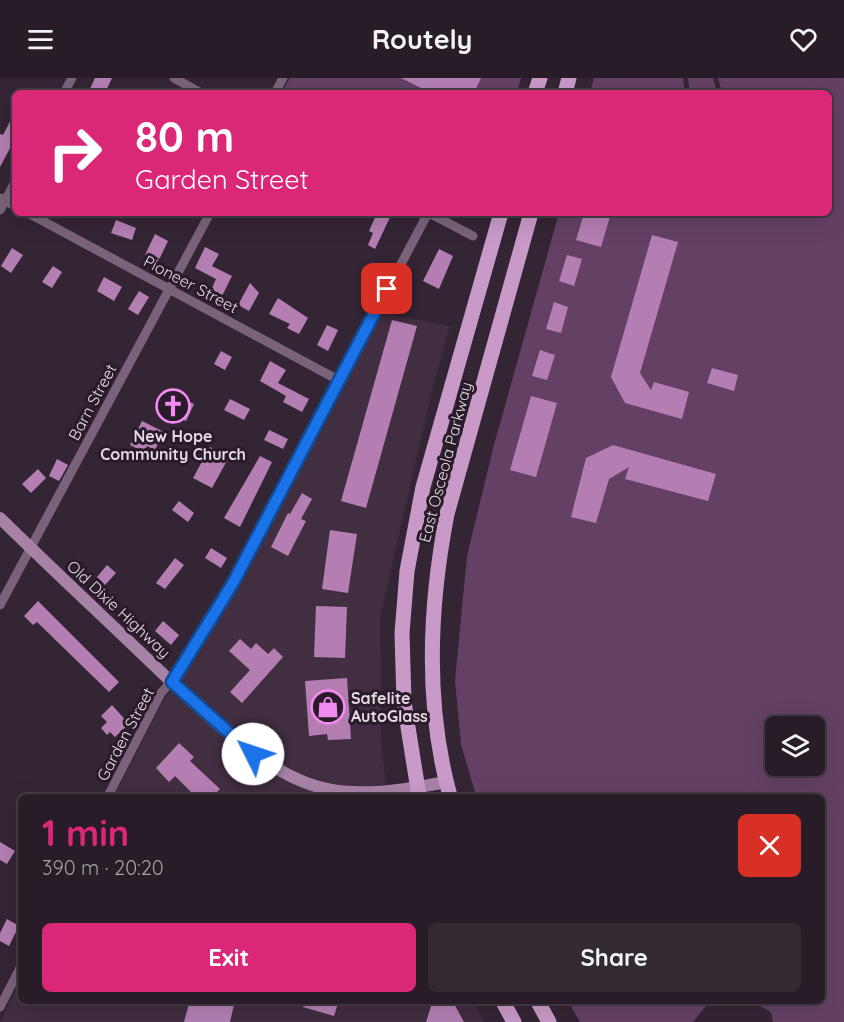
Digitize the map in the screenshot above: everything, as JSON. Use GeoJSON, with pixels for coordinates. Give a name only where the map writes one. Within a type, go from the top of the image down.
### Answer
{"type":"FeatureCollection","features":[{"type":"Feature","properties":{"kind":"main road","name":"East Osceola Parkway"},"geometry":{"type":"LineString","coordinates":[[418,792],[404,702],[402,633],[407,571],[423,487],[500,216]]}},
{"type":"Feature","properties":{"kind":"main road","name":"East Osceola Parkway"},"geometry":{"type":"LineString","coordinates":[[448,789],[437,729],[434,681],[433,626],[439,556],[447,514],[530,216]]}},
{"type":"Feature","properties":{"kind":"main road"},"geometry":{"type":"LineString","coordinates":[[504,1004],[514,1022]]}},
{"type":"Feature","properties":{"kind":"main road"},"geometry":{"type":"LineString","coordinates":[[539,1004],[549,1022]]}},
{"type":"Feature","properties":{"kind":"street"},"geometry":{"type":"LineString","coordinates":[[174,78],[196,90]]}},
{"type":"Feature","properties":{"kind":"street"},"geometry":{"type":"LineString","coordinates":[[0,210],[2,199],[12,186]]}},
{"type":"Feature","properties":{"kind":"street","name":"Pioneer Street"},"geometry":{"type":"LineString","coordinates":[[34,216],[340,381]]}},
{"type":"Feature","properties":{"kind":"street","name":"Barn Street"},"geometry":{"type":"LineString","coordinates":[[0,605],[208,216]]}},
{"type":"Feature","properties":{"kind":"street","name":"Garden Street"},"geometry":{"type":"LineString","coordinates":[[109,794],[161,693],[172,682],[233,583],[427,216]]}},
{"type":"Feature","properties":{"kind":"street"},"geometry":{"type":"LineString","coordinates":[[435,216],[473,236]]}},
{"type":"Feature","properties":{"kind":"street","name":"Old Dixie Highway"},"geometry":{"type":"LineString","coordinates":[[0,518],[172,682],[253,754],[293,778],[318,787],[344,792],[418,792],[448,789]]}},
{"type":"Feature","properties":{"kind":"street"},"geometry":{"type":"LineString","coordinates":[[1,1002],[18,971]]}},
{"type":"Feature","properties":{"kind":"shaded area"},"geometry":{"type":"Polygon","coordinates":[[[290,78],[521,78],[518,90],[283,90],[290,78]]]}},
{"type":"Feature","properties":{"kind":"shaded area"},"geometry":{"type":"Polygon","coordinates":[[[594,78],[683,78],[685,90],[591,90],[594,78]]]}},
{"type":"Feature","properties":{"kind":"shaded area"},"geometry":{"type":"Polygon","coordinates":[[[688,78],[713,78],[716,90],[690,90],[688,78]]]}},
{"type":"Feature","properties":{"kind":"shaded area"},"geometry":{"type":"Polygon","coordinates":[[[718,78],[844,78],[844,1022],[773,1022],[771,1012],[756,1004],[825,1004],[825,794],[475,794],[461,744],[455,681],[467,556],[494,445],[558,216],[832,216],[832,90],[721,90],[718,78]]]}},
{"type":"Feature","properties":{"kind":"shaded area"},"geometry":{"type":"Polygon","coordinates":[[[381,313],[450,326],[434,382],[380,618],[381,741],[386,786],[361,788],[331,785],[295,774],[257,750],[180,682],[238,586],[381,313]]]}},
{"type":"Feature","properties":{"kind":"shaded area"},"geometry":{"type":"Polygon","coordinates":[[[173,689],[246,755],[271,773],[312,791],[330,794],[115,794],[166,696],[173,689]]]}},
{"type":"Feature","properties":{"kind":"shaded area"},"geometry":{"type":"Polygon","coordinates":[[[18,985],[18,1004],[473,1004],[484,1022],[0,1022],[18,985]]]}},
{"type":"Feature","properties":{"kind":"shaded area"},"geometry":{"type":"Polygon","coordinates":[[[570,1004],[708,1004],[693,1022],[580,1022],[570,1004]]]}},
{"type":"Feature","properties":{"kind":"building"},"geometry":{"type":"Polygon","coordinates":[[[95,78],[112,78],[106,90],[89,90],[95,78]]]}},
{"type":"Feature","properties":{"kind":"building"},"geometry":{"type":"Polygon","coordinates":[[[401,78],[481,78],[475,90],[425,90],[401,78]]]}},
{"type":"Feature","properties":{"kind":"building"},"geometry":{"type":"Polygon","coordinates":[[[12,118],[12,145],[0,167],[0,134],[3,135],[12,118]]]}},
{"type":"Feature","properties":{"kind":"building"},"geometry":{"type":"Polygon","coordinates":[[[376,216],[391,216],[375,249],[368,245],[373,233],[369,231],[376,216]]]}},
{"type":"Feature","properties":{"kind":"building"},"geometry":{"type":"Polygon","coordinates":[[[583,216],[610,216],[601,247],[576,240],[583,216]]]}},
{"type":"Feature","properties":{"kind":"building"},"geometry":{"type":"Polygon","coordinates":[[[116,220],[136,228],[132,240],[111,233],[116,220]]]}},
{"type":"Feature","properties":{"kind":"building"},"geometry":{"type":"Polygon","coordinates":[[[155,234],[168,241],[158,262],[145,255],[155,234]]]}},
{"type":"Feature","properties":{"kind":"building"},"geometry":{"type":"Polygon","coordinates":[[[652,235],[678,242],[640,373],[651,390],[654,382],[689,392],[682,419],[625,403],[611,377],[652,235]]]}},
{"type":"Feature","properties":{"kind":"building"},"geometry":{"type":"Polygon","coordinates":[[[205,247],[219,254],[212,266],[232,276],[222,296],[211,290],[216,279],[195,268],[205,247]]]}},
{"type":"Feature","properties":{"kind":"building"},"geometry":{"type":"Polygon","coordinates":[[[12,248],[23,255],[11,273],[1,266],[12,248]]]}},
{"type":"Feature","properties":{"kind":"building"},"geometry":{"type":"Polygon","coordinates":[[[439,249],[453,256],[439,289],[423,281],[439,249]]]}},
{"type":"Feature","properties":{"kind":"building"},"geometry":{"type":"Polygon","coordinates":[[[567,255],[582,259],[574,286],[559,281],[567,255]]]}},
{"type":"Feature","properties":{"kind":"building"},"geometry":{"type":"Polygon","coordinates":[[[53,266],[62,272],[52,288],[42,282],[53,266]]]}},
{"type":"Feature","properties":{"kind":"building"},"geometry":{"type":"Polygon","coordinates":[[[104,277],[122,287],[114,301],[97,291],[104,277]]]}},
{"type":"Feature","properties":{"kind":"building"},"geometry":{"type":"Polygon","coordinates":[[[250,283],[259,293],[249,311],[238,305],[250,283]]]}},
{"type":"Feature","properties":{"kind":"building"},"geometry":{"type":"Polygon","coordinates":[[[139,291],[149,297],[138,315],[128,309],[139,291]]]}},
{"type":"Feature","properties":{"kind":"building"},"geometry":{"type":"Polygon","coordinates":[[[278,298],[308,318],[299,334],[287,328],[290,324],[269,314],[278,298]]]}},
{"type":"Feature","properties":{"kind":"building"},"geometry":{"type":"Polygon","coordinates":[[[554,302],[568,307],[561,333],[546,329],[554,302]]]}},
{"type":"Feature","properties":{"kind":"building"},"geometry":{"type":"Polygon","coordinates":[[[392,320],[417,326],[366,508],[341,501],[392,320]]]}},
{"type":"Feature","properties":{"kind":"building"},"geometry":{"type":"Polygon","coordinates":[[[327,325],[338,330],[328,351],[317,345],[327,325]]]}},
{"type":"Feature","properties":{"kind":"building"},"geometry":{"type":"Polygon","coordinates":[[[540,350],[555,355],[547,380],[532,376],[540,350]]]}},
{"type":"Feature","properties":{"kind":"building"},"geometry":{"type":"Polygon","coordinates":[[[221,351],[232,357],[225,370],[214,364],[221,351]]]}},
{"type":"Feature","properties":{"kind":"building"},"geometry":{"type":"Polygon","coordinates":[[[270,361],[286,370],[278,383],[309,399],[302,412],[283,402],[286,396],[260,381],[270,361]]]}},
{"type":"Feature","properties":{"kind":"building"},"geometry":{"type":"Polygon","coordinates":[[[712,368],[738,375],[734,391],[707,383],[712,368]]]}},
{"type":"Feature","properties":{"kind":"building"},"geometry":{"type":"Polygon","coordinates":[[[164,390],[194,404],[186,421],[156,407],[164,390]]]}},
{"type":"Feature","properties":{"kind":"building"},"geometry":{"type":"Polygon","coordinates":[[[531,396],[557,403],[536,477],[510,470],[531,396]]]}},
{"type":"Feature","properties":{"kind":"building"},"geometry":{"type":"Polygon","coordinates":[[[230,399],[250,409],[244,420],[224,410],[230,399]]]}},
{"type":"Feature","properties":{"kind":"building"},"geometry":{"type":"Polygon","coordinates":[[[142,421],[164,432],[155,450],[147,446],[144,452],[130,445],[142,421]]]}},
{"type":"Feature","properties":{"kind":"building"},"geometry":{"type":"Polygon","coordinates":[[[269,430],[288,439],[283,449],[264,440],[269,430]]]}},
{"type":"Feature","properties":{"kind":"building"},"geometry":{"type":"Polygon","coordinates":[[[613,445],[716,474],[708,501],[625,479],[629,467],[609,479],[596,523],[571,517],[586,458],[613,445]]]}},
{"type":"Feature","properties":{"kind":"building"},"geometry":{"type":"Polygon","coordinates":[[[210,447],[229,457],[212,488],[193,478],[210,447]]]}},
{"type":"Feature","properties":{"kind":"building"},"geometry":{"type":"Polygon","coordinates":[[[260,456],[272,462],[240,527],[224,518],[260,456]]]}},
{"type":"Feature","properties":{"kind":"building"},"geometry":{"type":"Polygon","coordinates":[[[57,459],[68,465],[59,481],[49,476],[57,459]]]}},
{"type":"Feature","properties":{"kind":"building"},"geometry":{"type":"Polygon","coordinates":[[[38,469],[46,478],[31,493],[22,484],[38,469]]]}},
{"type":"Feature","properties":{"kind":"building"},"geometry":{"type":"Polygon","coordinates":[[[302,493],[312,499],[301,519],[306,521],[288,556],[271,547],[288,513],[290,514],[302,493]]]}},
{"type":"Feature","properties":{"kind":"building"},"geometry":{"type":"Polygon","coordinates":[[[179,501],[194,513],[188,522],[172,510],[179,501]]]}},
{"type":"Feature","properties":{"kind":"building"},"geometry":{"type":"Polygon","coordinates":[[[330,530],[357,534],[348,593],[322,589],[330,530]]]}},
{"type":"Feature","properties":{"kind":"building"},"geometry":{"type":"Polygon","coordinates":[[[211,548],[227,558],[221,568],[205,558],[211,548]]]}},
{"type":"Feature","properties":{"kind":"building"},"geometry":{"type":"Polygon","coordinates":[[[175,558],[184,565],[165,589],[156,583],[175,558]]]}},
{"type":"Feature","properties":{"kind":"building"},"geometry":{"type":"Polygon","coordinates":[[[107,565],[116,573],[105,585],[97,577],[107,565]]]}},
{"type":"Feature","properties":{"kind":"building"},"geometry":{"type":"Polygon","coordinates":[[[38,601],[119,682],[109,692],[37,622],[33,625],[24,616],[38,601]]]}},
{"type":"Feature","properties":{"kind":"building"},"geometry":{"type":"Polygon","coordinates":[[[316,606],[347,607],[345,658],[314,657],[316,606]]]}},
{"type":"Feature","properties":{"kind":"building"},"geometry":{"type":"Polygon","coordinates":[[[163,621],[179,635],[171,645],[155,631],[163,621]]]}},
{"type":"Feature","properties":{"kind":"building"},"geometry":{"type":"Polygon","coordinates":[[[240,639],[251,649],[256,643],[268,654],[274,648],[283,657],[242,703],[230,692],[250,670],[229,651],[240,639]]]}},
{"type":"Feature","properties":{"kind":"building"},"geometry":{"type":"Polygon","coordinates":[[[347,678],[351,739],[328,740],[327,734],[309,736],[305,681],[347,678]]]}},
{"type":"Feature","properties":{"kind":"building"},"geometry":{"type":"Polygon","coordinates":[[[112,705],[129,724],[115,737],[110,732],[107,735],[101,728],[107,722],[101,716],[112,705]]]}},
{"type":"Feature","properties":{"kind":"building"},"geometry":{"type":"Polygon","coordinates":[[[179,743],[194,757],[190,761],[220,789],[215,794],[193,794],[175,776],[169,782],[156,768],[179,743]]]}},
{"type":"Feature","properties":{"kind":"building"},"geometry":{"type":"Polygon","coordinates":[[[0,842],[15,851],[7,864],[0,860],[0,842]]]}},
{"type":"Feature","properties":{"kind":"building"},"geometry":{"type":"Polygon","coordinates":[[[7,919],[18,925],[9,946],[0,941],[0,933],[7,919]]]}},
{"type":"Feature","properties":{"kind":"building"},"geometry":{"type":"Polygon","coordinates":[[[189,1004],[234,1004],[230,1022],[184,1022],[189,1004]]]}},
{"type":"Feature","properties":{"kind":"building"},"geometry":{"type":"Polygon","coordinates":[[[304,1004],[338,1004],[334,1016],[303,1007],[304,1004]]]}},
{"type":"Feature","properties":{"kind":"building"},"geometry":{"type":"Polygon","coordinates":[[[432,1004],[454,1004],[464,1022],[426,1022],[432,1004]]]}},
{"type":"Feature","properties":{"kind":"place","name":"New Hope Community Church"},"geometry":{"type":"Point","coordinates":[173,406]}},
{"type":"Feature","properties":{"kind":"place","name":"Safelite AutoGlass"},"geometry":{"type":"Point","coordinates":[328,707]}},
{"type":"Feature","properties":{"kind":"route"},"geometry":{"type":"LineString","coordinates":[[253,754],[172,682],[181,671],[233,583],[387,289]]}}]}
